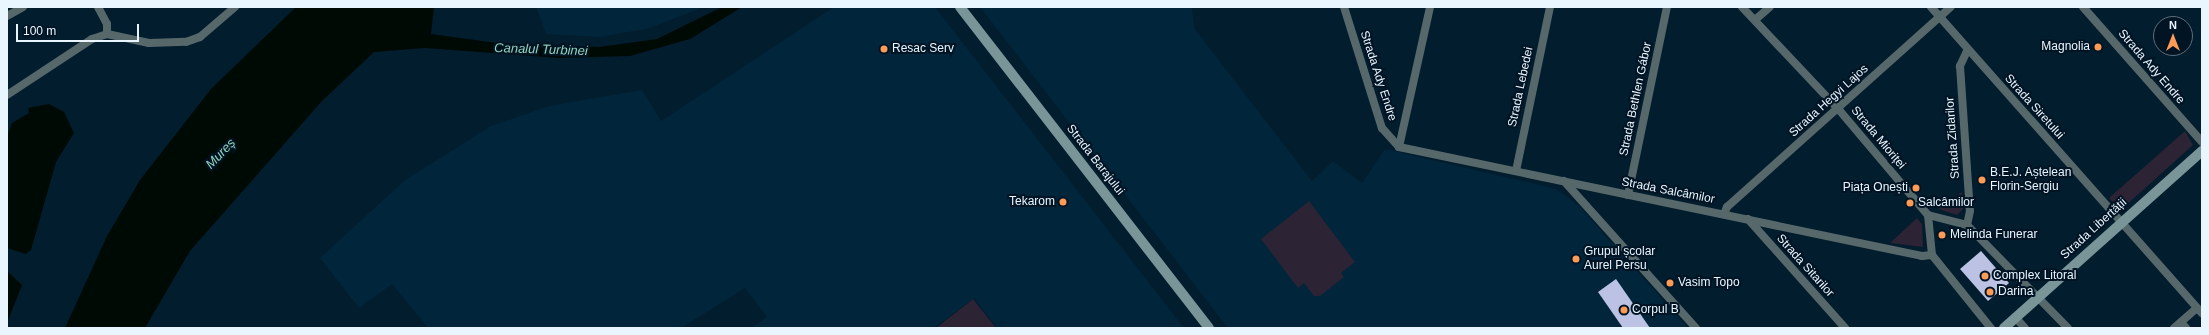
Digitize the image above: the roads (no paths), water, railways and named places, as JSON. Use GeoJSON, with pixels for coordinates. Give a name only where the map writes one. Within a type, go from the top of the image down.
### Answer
{"type":"FeatureCollection","features":[{"type":"Feature","properties":{"kind":"main road","name":"Strada Barajului"},"geometry":{"type":"LineString","coordinates":[[960,7],[1209,328]]}},
{"type":"Feature","properties":{"kind":"main road","name":"Strada Libertății"},"geometry":{"type":"LineString","coordinates":[[2004,328],[2202,151]]}},
{"type":"Feature","properties":{"kind":"street"},"geometry":{"type":"LineString","coordinates":[[7,16],[22,7]]}},
{"type":"Feature","properties":{"kind":"street"},"geometry":{"type":"LineString","coordinates":[[98,7],[107,24],[107,34]]}},
{"type":"Feature","properties":{"kind":"street"},"geometry":{"type":"LineString","coordinates":[[7,95],[65,54],[107,34],[148,43],[186,42],[200,38],[235,7]]}},
{"type":"Feature","properties":{"kind":"street","name":"Strada Ady Endre"},"geometry":{"type":"LineString","coordinates":[[1344,7],[1382,128],[1399,147]]}},
{"type":"Feature","properties":{"kind":"street"},"geometry":{"type":"LineString","coordinates":[[1399,147],[1430,7]]}},
{"type":"Feature","properties":{"kind":"street","name":"Strada Lebedei"},"geometry":{"type":"LineString","coordinates":[[1516,172],[1550,7]]}},
{"type":"Feature","properties":{"kind":"street","name":"Strada Bethlen Gábor"},"geometry":{"type":"LineString","coordinates":[[1628,195],[1667,7]]}},
{"type":"Feature","properties":{"kind":"street","name":"Strada Mioriței"},"geometry":{"type":"LineString","coordinates":[[1742,7],[1756,19],[1838,109],[1928,215]]}},
{"type":"Feature","properties":{"kind":"street"},"geometry":{"type":"LineString","coordinates":[[1756,19],[1770,7]]}},
{"type":"Feature","properties":{"kind":"street","name":"Strada Siretului"},"geometry":{"type":"LineString","coordinates":[[1931,7],[1966,51],[2122,221],[2200,310]]}},
{"type":"Feature","properties":{"kind":"street","name":"Strada Hegyi Lajos"},"geometry":{"type":"LineString","coordinates":[[1724,214],[1727,207],[1951,7]]}},
{"type":"Feature","properties":{"kind":"street","name":"Strada Ady Endre"},"geometry":{"type":"LineString","coordinates":[[2083,7],[2202,142]]}},
{"type":"Feature","properties":{"kind":"street","name":"Strada Zidarilor"},"geometry":{"type":"LineString","coordinates":[[1966,51],[1960,66],[1970,211],[1966,225]]}},
{"type":"Feature","properties":{"kind":"street","name":"Strada Salcâmilor"},"geometry":{"type":"LineString","coordinates":[[1399,147],[1922,256],[1932,255]]}},
{"type":"Feature","properties":{"kind":"street"},"geometry":{"type":"LineString","coordinates":[[1564,181],[1696,328]]}},
{"type":"Feature","properties":{"kind":"street"},"geometry":{"type":"LineString","coordinates":[[1991,328],[1932,255],[1928,215],[1966,225],[2068,328]]}},
{"type":"Feature","properties":{"kind":"street","name":"Strada Sitarilor"},"geometry":{"type":"LineString","coordinates":[[1748,219],[1845,328]]}},
{"type":"Feature","properties":{"kind":"street"},"geometry":{"type":"LineString","coordinates":[[2174,328],[2183,325],[2200,310]]}},
{"type":"Feature","properties":{"kind":"street"},"geometry":{"type":"LineString","coordinates":[[2015,317],[2025,328]]}},
{"type":"Feature","properties":{"kind":"water"},"geometry":{"type":"Polygon","coordinates":[[[296,7],[434,7],[431,34],[497,43],[599,47],[657,39],[722,7],[742,7],[690,39],[630,56],[560,58],[425,48],[374,52],[321,102],[190,251],[145,328],[65,328],[107,236],[140,180],[211,89],[296,7]]]}},
{"type":"Feature","properties":{"kind":"water"},"geometry":{"type":"Polygon","coordinates":[[[49,104],[64,112],[74,133],[56,162],[31,250],[26,254],[7,248],[7,137],[12,123],[29,113],[28,108],[49,104]]]}},
{"type":"Feature","properties":{"kind":"water"},"geometry":{"type":"Polygon","coordinates":[[[7,271],[22,285],[7,323],[7,271]]]}},
{"type":"Feature","properties":{"kind":"place","name":"Magnolia"},"geometry":{"type":"Point","coordinates":[2098,47]}},
{"type":"Feature","properties":{"kind":"place","name":"Resac Serv"},"geometry":{"type":"Point","coordinates":[884,49]}},
{"type":"Feature","properties":{"kind":"place","name":"B.E.J. Aștelean Florin-Sergiu"},"geometry":{"type":"Point","coordinates":[1982,180]}},
{"type":"Feature","properties":{"kind":"place","name":"Piața Onești"},"geometry":{"type":"Point","coordinates":[1916,188]}},
{"type":"Feature","properties":{"kind":"place","name":"Tekarom"},"geometry":{"type":"Point","coordinates":[1063,202]}},
{"type":"Feature","properties":{"kind":"place","name":"Salcâmilor"},"geometry":{"type":"Point","coordinates":[1910,203]}},
{"type":"Feature","properties":{"kind":"place","name":"Melinda Funerar"},"geometry":{"type":"Point","coordinates":[1942,235]}},
{"type":"Feature","properties":{"kind":"place","name":"Grupul școlar Aurel Persu"},"geometry":{"type":"Point","coordinates":[1576,259]}},
{"type":"Feature","properties":{"kind":"place","name":"Complex Litoral"},"geometry":{"type":"Point","coordinates":[1985,276]}},
{"type":"Feature","properties":{"kind":"place","name":"Vasim Topo"},"geometry":{"type":"Point","coordinates":[1670,283]}},
{"type":"Feature","properties":{"kind":"place","name":"Darina"},"geometry":{"type":"Point","coordinates":[1990,292]}},
{"type":"Feature","properties":{"kind":"place","name":"Corpul B"},"geometry":{"type":"Point","coordinates":[1624,310]}},
{"type":"Feature","properties":{"kind":"water label","name":"Canalul Turbinei"},"geometry":{"type":"Point","coordinates":[541,50]}},
{"type":"Feature","properties":{"kind":"water label","name":"Mureș"},"geometry":{"type":"Point","coordinates":[221,154]}}]}
